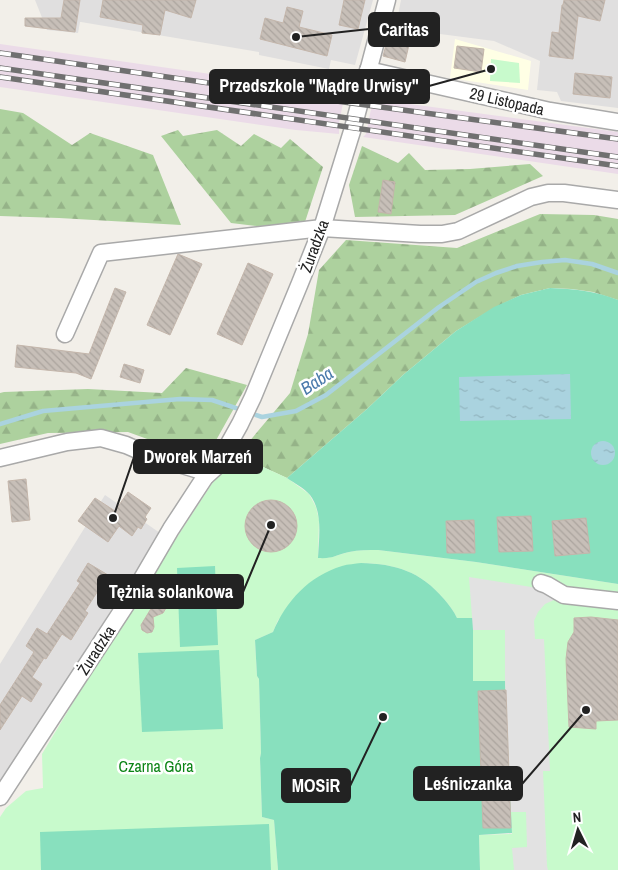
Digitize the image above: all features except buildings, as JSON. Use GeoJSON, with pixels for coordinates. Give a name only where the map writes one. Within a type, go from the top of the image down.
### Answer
{"type":"FeatureCollection","features":[{"type":"Feature","properties":{"kind":"street","name":"Żuradzka"},"geometry":{"type":"LineString","coordinates":[[0,797],[133,594],[171,529],[205,477],[216,467],[240,424],[253,397],[322,228],[353,128],[387,0]]}},
{"type":"Feature","properties":{"kind":"street","name":"29 Listopada"},"geometry":{"type":"LineString","coordinates":[[368,70],[550,111],[618,122]]}},
{"type":"Feature","properties":{"kind":"street"},"geometry":{"type":"LineString","coordinates":[[65,334],[101,253],[322,228],[442,234],[458,231],[531,197],[548,193],[564,193],[618,200]]}},
{"type":"Feature","properties":{"kind":"street"},"geometry":{"type":"LineString","coordinates":[[0,458],[67,442],[101,438],[126,445],[149,456],[202,471],[205,477]]}},
{"type":"Feature","properties":{"kind":"street"},"geometry":{"type":"LineString","coordinates":[[541,583],[564,595],[618,600]]}},
{"type":"Feature","properties":{"kind":"shaded area"},"geometry":{"type":"Polygon","coordinates":[[[35,0],[373,0],[355,65],[331,60],[329,69],[259,55],[259,52],[81,22],[78,33],[47,30],[35,0]]]}},
{"type":"Feature","properties":{"kind":"shaded area"},"geometry":{"type":"Polygon","coordinates":[[[401,0],[618,0],[618,108],[561,101],[557,92],[537,90],[540,61],[494,41],[440,34],[396,25],[401,0]]]}},
{"type":"Feature","properties":{"kind":"shaded area"},"geometry":{"type":"Polygon","coordinates":[[[455,39],[531,61],[528,90],[450,78],[455,39]]]}},
{"type":"Feature","properties":{"kind":"shaded area"},"geometry":{"type":"Polygon","coordinates":[[[0,44],[287,85],[347,96],[344,99],[339,122],[339,134],[296,130],[0,87],[0,44]]]}},
{"type":"Feature","properties":{"kind":"shaded area"},"geometry":{"type":"Polygon","coordinates":[[[373,99],[618,132],[618,174],[363,137],[366,134],[373,99]]]}},
{"type":"Feature","properties":{"kind":"shaded area"},"geometry":{"type":"Polygon","coordinates":[[[105,495],[160,533],[0,785],[0,664],[105,495]]]}},
{"type":"Feature","properties":{"kind":"shaded area"},"geometry":{"type":"Polygon","coordinates":[[[469,577],[556,591],[563,599],[545,604],[538,612],[534,621],[535,639],[544,639],[550,771],[543,771],[548,870],[514,870],[512,848],[527,847],[526,812],[511,812],[505,681],[505,630],[473,630],[469,577]]]}},
{"type":"Feature","properties":{"kind":"green space"},"geometry":{"type":"Polygon","coordinates":[[[491,59],[519,63],[520,83],[490,81],[491,59]]]}},
{"type":"Feature","properties":{"kind":"green space"},"geometry":{"type":"Polygon","coordinates":[[[0,109],[23,113],[72,145],[90,133],[153,155],[181,225],[0,216],[0,109]]]}},
{"type":"Feature","properties":{"kind":"green space"},"geometry":{"type":"Polygon","coordinates":[[[178,130],[183,136],[217,130],[241,146],[254,134],[281,148],[290,139],[323,167],[304,225],[257,226],[231,223],[161,136],[178,130]]]}},
{"type":"Feature","properties":{"kind":"green space"},"geometry":{"type":"Polygon","coordinates":[[[362,146],[398,163],[409,153],[425,170],[470,169],[530,164],[543,176],[455,215],[355,217],[349,185],[362,146]]]}},
{"type":"Feature","properties":{"kind":"green space"},"geometry":{"type":"Polygon","coordinates":[[[540,214],[594,215],[618,219],[618,300],[593,292],[572,289],[550,288],[521,295],[494,308],[456,331],[403,375],[367,409],[287,478],[249,462],[232,462],[290,393],[308,334],[319,270],[346,240],[457,248],[540,214]]]}},
{"type":"Feature","properties":{"kind":"green space"},"geometry":{"type":"Polygon","coordinates":[[[550,288],[585,291],[618,300],[618,584],[476,562],[378,550],[356,551],[318,558],[319,517],[317,509],[308,492],[287,478],[367,409],[403,375],[456,331],[494,307],[521,295],[550,288]]]}},
{"type":"Feature","properties":{"kind":"green space"},"geometry":{"type":"Polygon","coordinates":[[[186,368],[247,385],[205,460],[128,432],[48,433],[0,444],[0,393],[88,389],[162,393],[186,368]]]}},
{"type":"Feature","properties":{"kind":"green space","name":"Czarna Góra"},"geometry":{"type":"Polygon","coordinates":[[[232,462],[249,462],[261,466],[287,478],[309,494],[316,507],[319,520],[318,557],[331,557],[356,551],[378,550],[476,562],[618,584],[618,870],[480,870],[479,835],[512,834],[505,681],[473,681],[472,618],[457,618],[450,606],[435,589],[407,571],[385,565],[361,563],[278,620],[273,632],[255,640],[257,676],[259,679],[262,817],[274,820],[278,870],[0,870],[0,817],[6,808],[26,791],[43,788],[42,754],[124,618],[217,476],[232,462]]]}},
{"type":"Feature","properties":{"kind":"green space"},"geometry":{"type":"Polygon","coordinates":[[[361,563],[385,565],[407,571],[435,589],[450,606],[457,618],[473,618],[473,681],[505,681],[512,833],[479,835],[480,870],[278,870],[274,820],[262,817],[259,679],[257,676],[255,640],[273,632],[292,600],[309,583],[330,570],[344,565],[361,563]]]}},
{"type":"Feature","properties":{"kind":"green space"},"geometry":{"type":"Polygon","coordinates":[[[215,566],[218,645],[180,647],[177,568],[215,566]]]}},
{"type":"Feature","properties":{"kind":"green space"},"geometry":{"type":"Polygon","coordinates":[[[219,650],[223,729],[142,732],[138,653],[219,650]]]}},
{"type":"Feature","properties":{"kind":"green space"},"geometry":{"type":"Polygon","coordinates":[[[269,824],[271,870],[41,870],[40,832],[269,824]]]}},
{"type":"Feature","properties":{"kind":"water"},"geometry":{"type":"Polygon","coordinates":[[[570,374],[571,419],[460,421],[459,377],[570,374]]]}},
{"type":"Feature","properties":{"kind":"water"},"geometry":{"type":"Polygon","coordinates":[[[603,441],[611,445],[615,453],[611,461],[603,465],[595,461],[591,453],[595,445],[603,441]]]}},
{"type":"Feature","properties":{"kind":"waterway","name":"Baba"},"geometry":{"type":"LineString","coordinates":[[0,424],[43,411],[180,399],[212,400],[262,417],[296,411],[326,395],[439,307],[476,282],[496,273],[517,266],[565,260],[592,264],[618,273]]}},
{"type":"Feature","properties":{"kind":"railway"},"geometry":{"type":"LineString","coordinates":[[0,53],[618,139]]}},
{"type":"Feature","properties":{"kind":"railway"},"geometry":{"type":"LineString","coordinates":[[0,68],[618,157]]}},
{"type":"Feature","properties":{"kind":"railway"},"geometry":{"type":"LineString","coordinates":[[0,77],[618,166]]}},
{"type":"Feature","properties":{"kind":"place","name":"Caritas"},"geometry":{"type":"Point","coordinates":[296,37]}},
{"type":"Feature","properties":{"kind":"place","name":"Przedszkole \"Mądre Urwisy\""},"geometry":{"type":"Point","coordinates":[491,69]}},
{"type":"Feature","properties":{"kind":"place","name":"Dworek Marzeń"},"geometry":{"type":"Point","coordinates":[113,518]}},
{"type":"Feature","properties":{"kind":"place","name":"Tężnia solankowa"},"geometry":{"type":"Point","coordinates":[271,525]}},
{"type":"Feature","properties":{"kind":"place","name":"Leśniczanka"},"geometry":{"type":"Point","coordinates":[586,710]}},
{"type":"Feature","properties":{"kind":"place","name":"MOSiR"},"geometry":{"type":"Point","coordinates":[383,717]}}]}
